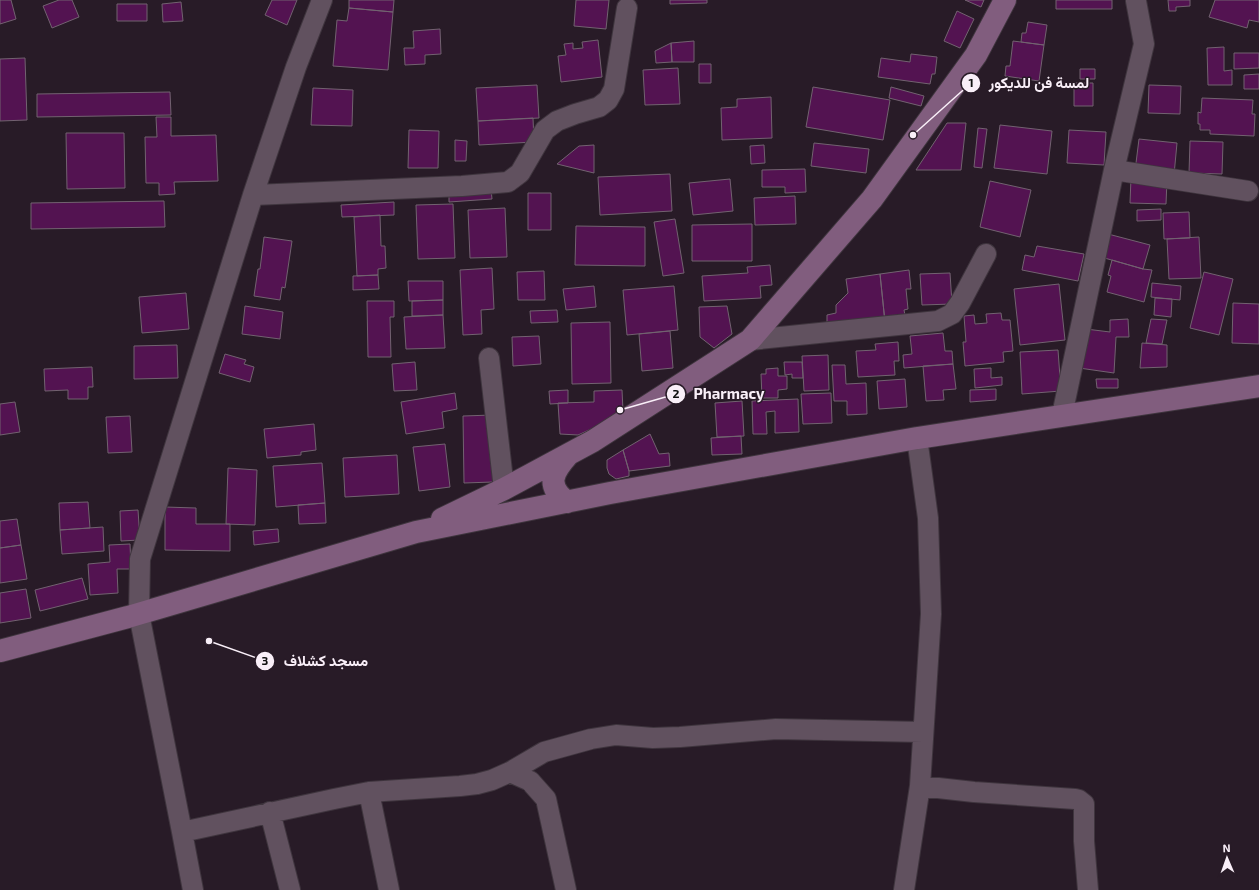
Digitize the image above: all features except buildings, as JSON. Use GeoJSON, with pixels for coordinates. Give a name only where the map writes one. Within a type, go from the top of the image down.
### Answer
{"type":"FeatureCollection","features":[{"type":"Feature","properties":{"kind":"main road"},"geometry":{"type":"LineString","coordinates":[[416,532],[593,441],[750,340],[872,199],[976,55],[1005,0]]}},
{"type":"Feature","properties":{"kind":"main road"},"geometry":{"type":"LineString","coordinates":[[0,651],[139,614],[416,532],[618,491],[917,438],[1259,386]]}},
{"type":"Feature","properties":{"kind":"main road"},"geometry":{"type":"LineString","coordinates":[[567,502],[556,491],[553,482],[554,474],[558,466],[569,454]]}},
{"type":"Feature","properties":{"kind":"street"},"geometry":{"type":"LineString","coordinates":[[193,890],[139,614],[140,559],[253,195],[296,67],[322,0]]}},
{"type":"Feature","properties":{"kind":"street"},"geometry":{"type":"LineString","coordinates":[[1062,415],[1114,170],[1144,44],[1136,0]]}},
{"type":"Feature","properties":{"kind":"street"},"geometry":{"type":"LineString","coordinates":[[253,195],[462,186],[508,182],[520,173],[545,130],[557,121],[599,107],[608,100],[614,89],[627,8]]}},
{"type":"Feature","properties":{"kind":"street"},"geometry":{"type":"LineString","coordinates":[[1114,170],[1248,191]]}},
{"type":"Feature","properties":{"kind":"street"},"geometry":{"type":"LineString","coordinates":[[750,340],[938,321],[952,314],[960,303],[986,254]]}},
{"type":"Feature","properties":{"kind":"street"},"geometry":{"type":"LineString","coordinates":[[489,358],[504,488]]}},
{"type":"Feature","properties":{"kind":"street"},"geometry":{"type":"LineString","coordinates":[[904,890],[920,786],[931,614],[928,518],[917,438]]}},
{"type":"Feature","properties":{"kind":"street"},"geometry":{"type":"LineString","coordinates":[[182,832],[369,792],[477,784],[492,780],[510,772],[544,752],[591,739],[616,735],[653,738],[680,737],[776,729],[924,732]]}},
{"type":"Feature","properties":{"kind":"street"},"geometry":{"type":"LineString","coordinates":[[510,772],[530,781],[546,799],[566,890]]}},
{"type":"Feature","properties":{"kind":"street"},"geometry":{"type":"LineString","coordinates":[[920,786],[974,792],[1074,799],[1082,801],[1084,804],[1084,841],[1088,890]]}},
{"type":"Feature","properties":{"kind":"street"},"geometry":{"type":"LineString","coordinates":[[369,792],[389,890]]}},
{"type":"Feature","properties":{"kind":"street"},"geometry":{"type":"LineString","coordinates":[[270,812],[290,890]]}},
{"type":"Feature","properties":{"kind":"place","name":"لمسة فن للديكور"},"geometry":{"type":"Point","coordinates":[913,135]}},
{"type":"Feature","properties":{"kind":"place","name":"Pharmacy"},"geometry":{"type":"Point","coordinates":[620,410]}},
{"type":"Feature","properties":{"kind":"place","name":"مسجد كشلاف"},"geometry":{"type":"Point","coordinates":[209,641]}}]}
